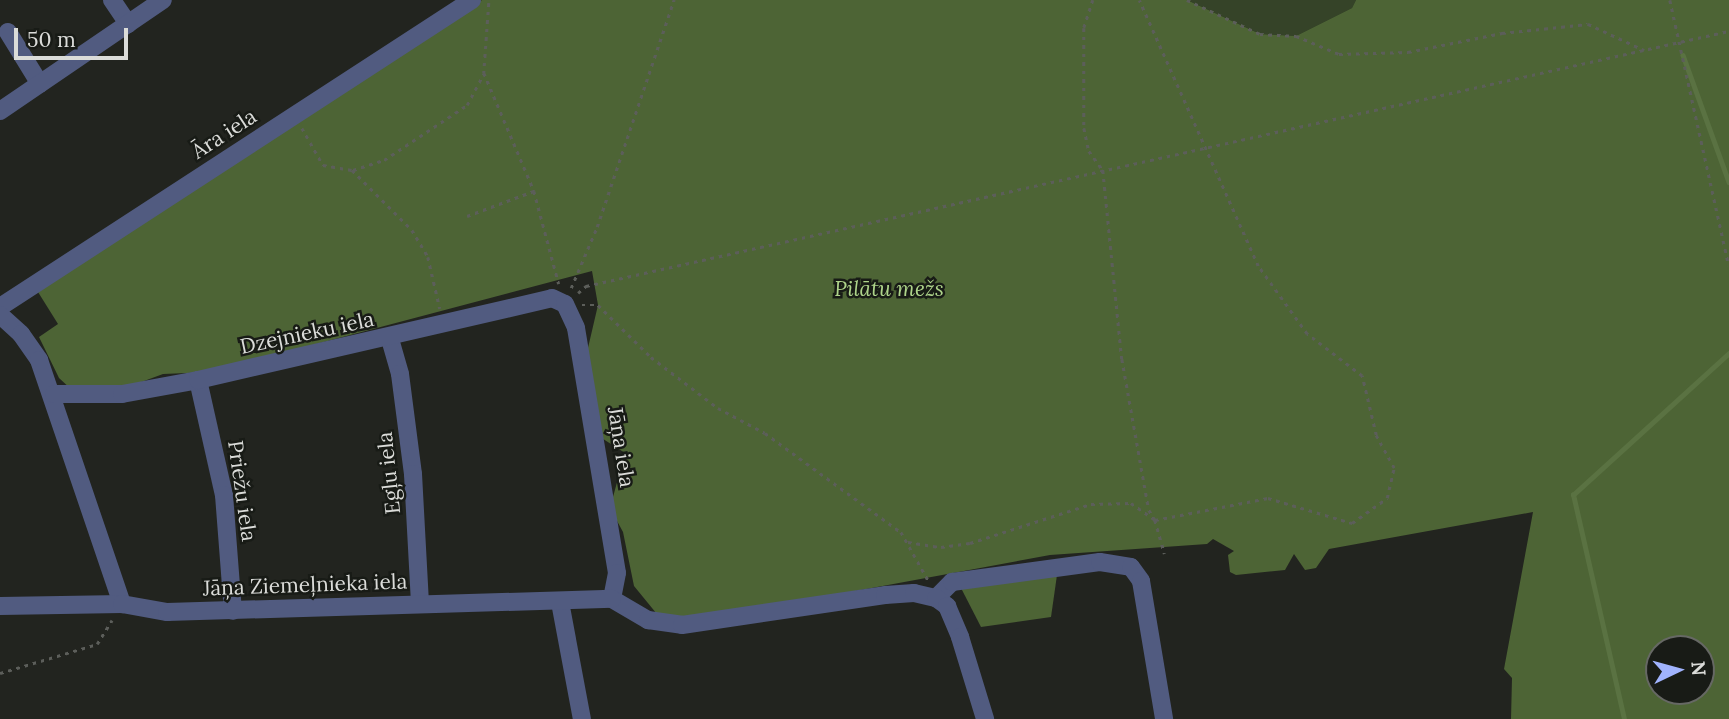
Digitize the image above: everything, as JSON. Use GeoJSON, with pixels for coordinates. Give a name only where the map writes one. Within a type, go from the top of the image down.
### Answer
{"type":"FeatureCollection","features":[{"type":"Feature","properties":{"kind":"street"},"geometry":{"type":"LineString","coordinates":[[112,0],[128,24]]}},
{"type":"Feature","properties":{"kind":"street"},"geometry":{"type":"LineString","coordinates":[[0,111],[163,0]]}},
{"type":"Feature","properties":{"kind":"street","name":"Āra iela"},"geometry":{"type":"LineString","coordinates":[[0,307],[472,0]]}},
{"type":"Feature","properties":{"kind":"street"},"geometry":{"type":"LineString","coordinates":[[8,32],[40,84]]}},
{"type":"Feature","properties":{"kind":"street","name":"Dzejnieku iela"},"geometry":{"type":"LineString","coordinates":[[54,394],[122,394],[390,339],[443,322],[552,298],[565,304]]}},
{"type":"Feature","properties":{"kind":"street","name":"Jāņa iela"},"geometry":{"type":"LineString","coordinates":[[565,304],[576,328],[598,444],[617,573],[612,599]]}},
{"type":"Feature","properties":{"kind":"street"},"geometry":{"type":"LineString","coordinates":[[0,315],[21,334],[39,360],[54,394],[122,604]]}},
{"type":"Feature","properties":{"kind":"street","name":"Egļu iela"},"geometry":{"type":"LineString","coordinates":[[390,339],[400,374],[413,474],[420,604]]}},
{"type":"Feature","properties":{"kind":"street","name":"Priežu iela"},"geometry":{"type":"LineString","coordinates":[[198,380],[224,495],[233,611]]}},
{"type":"Feature","properties":{"kind":"street"},"geometry":{"type":"LineString","coordinates":[[936,598],[952,582],[1100,562],[1131,567],[1141,582],[1164,719]]}},
{"type":"Feature","properties":{"kind":"street"},"geometry":{"type":"LineString","coordinates":[[612,599],[648,620],[682,625],[885,595],[914,593],[936,598],[947,606],[960,637],[985,719]]}},
{"type":"Feature","properties":{"kind":"street","name":"Jāņa Ziemeļnieka iela"},"geometry":{"type":"LineString","coordinates":[[0,606],[122,604],[167,612],[612,599]]}},
{"type":"Feature","properties":{"kind":"street"},"geometry":{"type":"LineString","coordinates":[[560,602],[582,719]]}},
{"type":"Feature","properties":{"kind":"path"},"geometry":{"type":"LineString","coordinates":[[295,116],[323,165],[352,170],[384,160],[467,105],[484,74],[489,0]]}},
{"type":"Feature","properties":{"kind":"path"},"geometry":{"type":"LineString","coordinates":[[565,304],[597,227],[674,0]]}},
{"type":"Feature","properties":{"kind":"path"},"geometry":{"type":"LineString","coordinates":[[1093,0],[1084,28],[1084,128],[1089,151],[1103,170],[1122,359],[1149,510],[1155,520],[1165,554]]}},
{"type":"Feature","properties":{"kind":"path"},"geometry":{"type":"LineString","coordinates":[[908,542],[941,547],[970,543],[1091,504],[1131,503],[1155,520],[1231,502],[1268,498],[1352,523],[1387,498],[1394,468],[1376,435],[1362,376],[1307,334],[1258,266],[1208,147],[1139,0]]}},
{"type":"Feature","properties":{"kind":"path"},"geometry":{"type":"LineString","coordinates":[[1187,0],[1260,34],[1296,36],[1339,54],[1408,52],[1502,33],[1588,24],[1645,50]]}},
{"type":"Feature","properties":{"kind":"path"},"geometry":{"type":"LineString","coordinates":[[1670,0],[1729,266]]}},
{"type":"Feature","properties":{"kind":"path"},"geometry":{"type":"LineString","coordinates":[[565,304],[586,286],[1729,31]]}},
{"type":"Feature","properties":{"kind":"path"},"geometry":{"type":"LineString","coordinates":[[484,74],[534,191],[565,304]]}},
{"type":"Feature","properties":{"kind":"path"},"geometry":{"type":"LineString","coordinates":[[352,170],[412,230],[428,257],[443,322]]}},
{"type":"Feature","properties":{"kind":"path"},"geometry":{"type":"LineString","coordinates":[[467,216],[534,191]]}},
{"type":"Feature","properties":{"kind":"path"},"geometry":{"type":"LineString","coordinates":[[565,304],[598,305],[651,357],[718,408],[765,433],[852,494],[908,542],[936,598]]}},
{"type":"Feature","properties":{"kind":"path"},"geometry":{"type":"LineString","coordinates":[[0,673],[97,644],[122,604]]}},
{"type":"Feature","properties":{"kind":"green space","name":"Pilātu mežs"},"geometry":{"type":"Polygon","coordinates":[[[482,0],[1187,0],[1260,34],[1296,36],[1352,8],[1356,0],[1729,0],[1729,719],[1511,719],[1512,678],[1504,669],[1533,512],[1329,549],[1316,568],[1305,570],[1294,554],[1285,570],[1236,575],[1230,572],[1228,555],[1234,551],[1213,539],[1207,544],[1050,555],[715,617],[661,619],[634,586],[623,532],[610,508],[625,453],[600,437],[584,365],[598,305],[592,271],[211,372],[163,374],[117,391],[72,390],[59,378],[39,337],[58,324],[38,292],[482,0]]]}},
{"type":"Feature","properties":{"kind":"green space"},"geometry":{"type":"Polygon","coordinates":[[[1187,0],[1356,0],[1352,8],[1296,36],[1260,34],[1187,0]]]}},
{"type":"Feature","properties":{"kind":"green space"},"geometry":{"type":"Polygon","coordinates":[[[1057,575],[1051,617],[981,627],[961,588],[1057,575]]]}},
{"type":"Feature","properties":{"kind":"waterway"},"geometry":{"type":"LineString","coordinates":[[1683,55],[1729,182]]}},
{"type":"Feature","properties":{"kind":"waterway"},"geometry":{"type":"LineString","coordinates":[[1624,719],[1573,495],[1729,353]]}}]}
